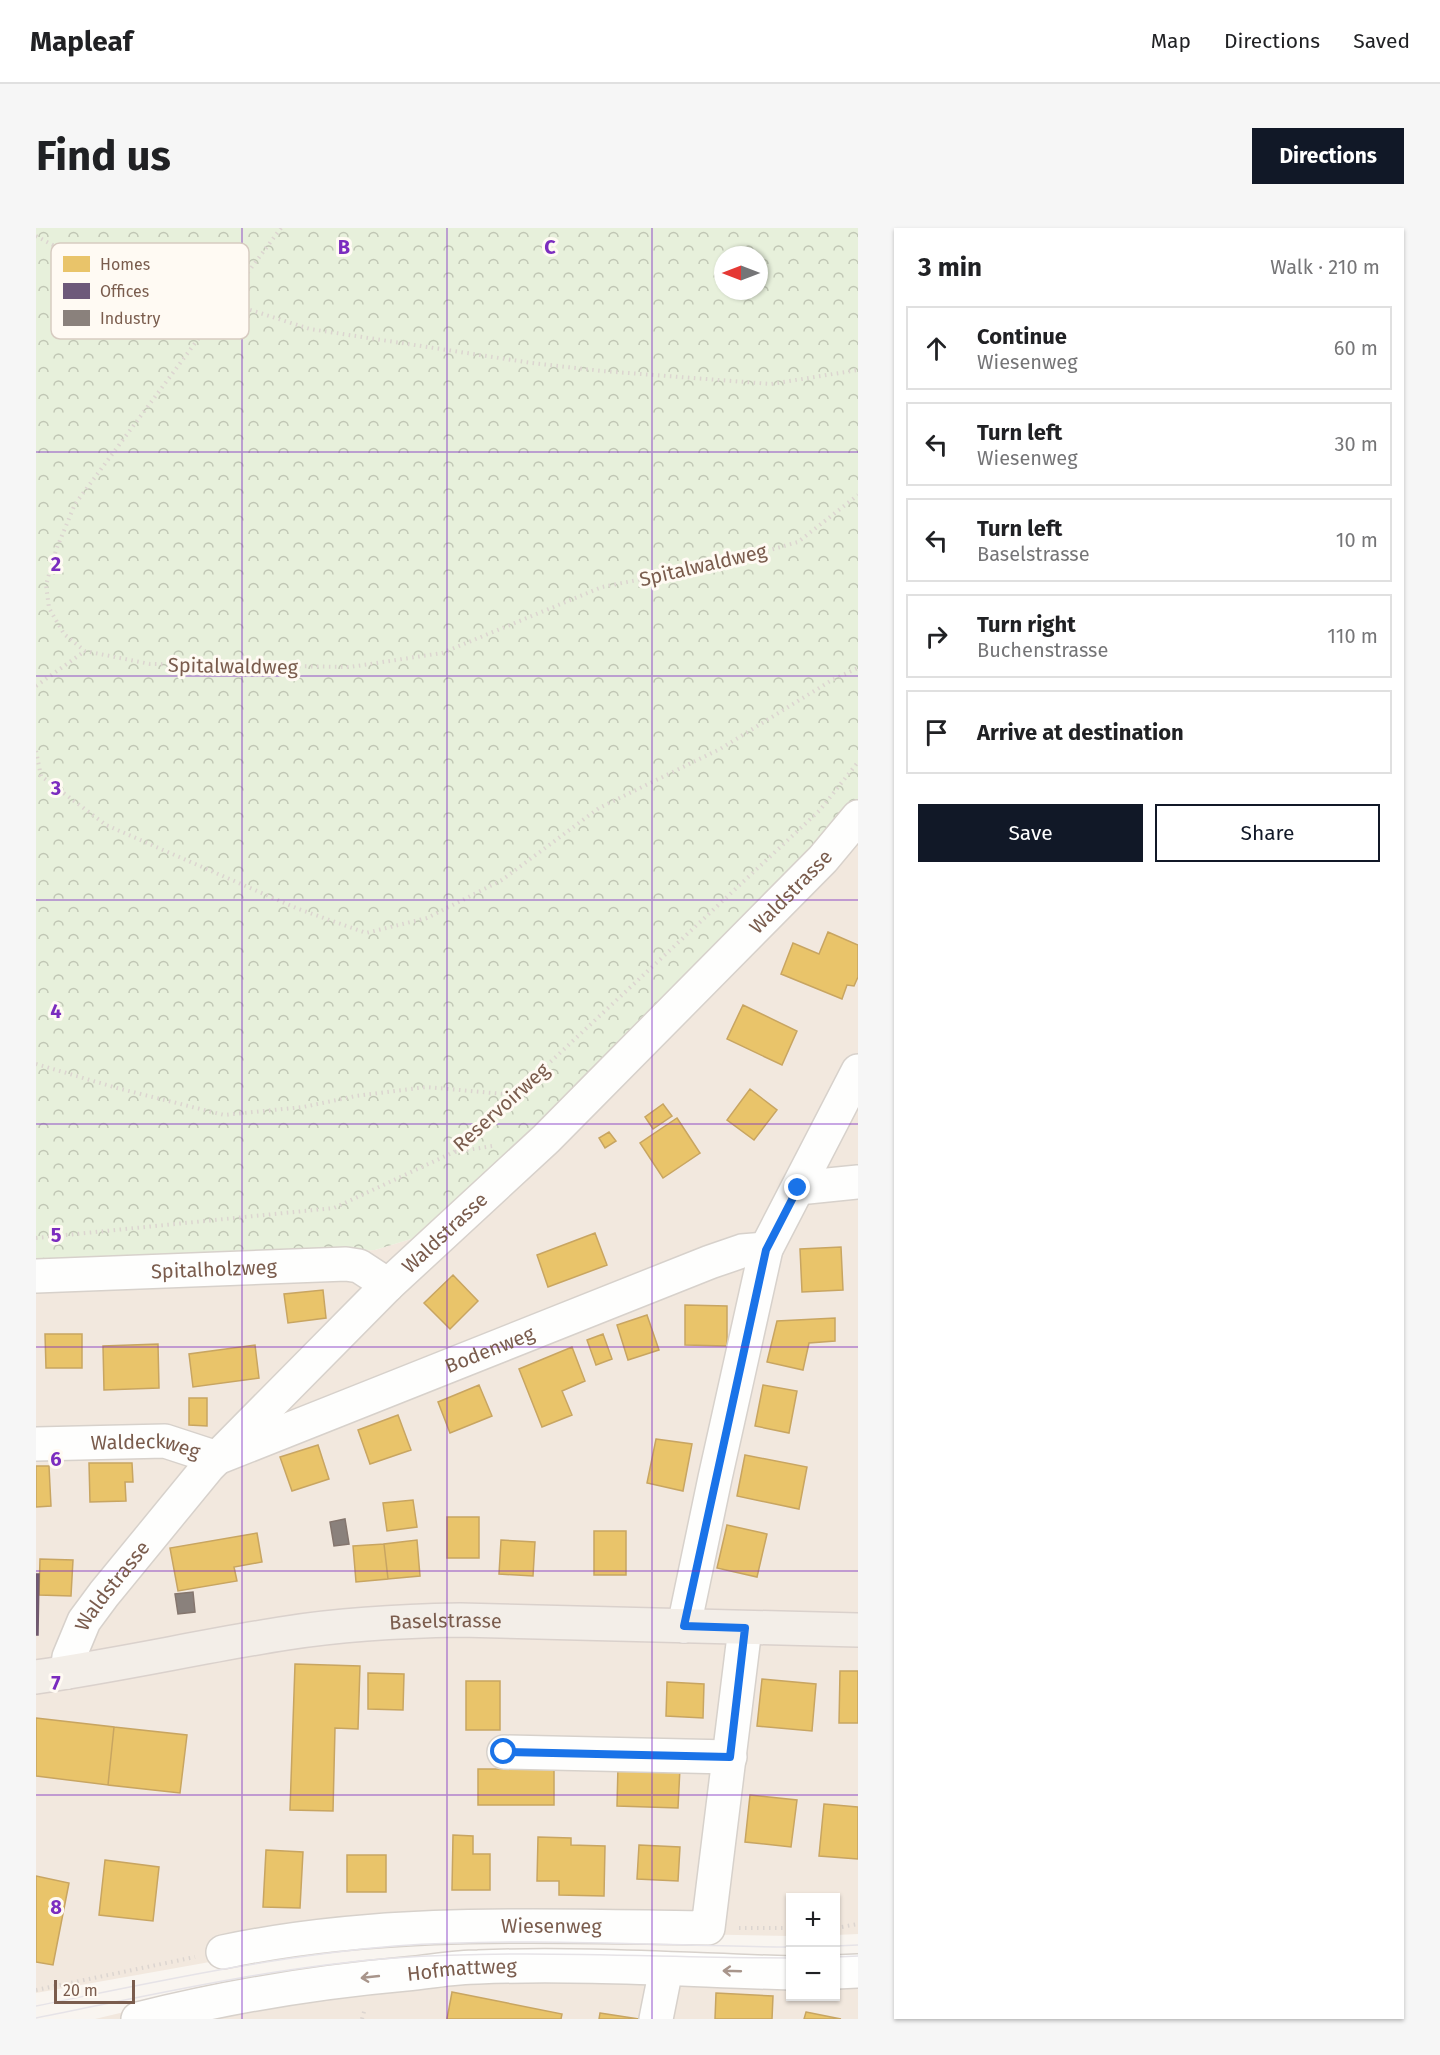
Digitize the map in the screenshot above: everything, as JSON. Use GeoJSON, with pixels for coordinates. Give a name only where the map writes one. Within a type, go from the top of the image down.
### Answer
{"type":"FeatureCollection","features":[{"type":"Feature","properties":{"kind":"main road","name":"Baselstrasse"},"geometry":{"type":"LineString","coordinates":[[52,1674],[288,1633],[358,1624],[460,1620],[858,1630]]}},
{"type":"Feature","properties":{"kind":"street","name":"Waldstrasse"},"geometry":{"type":"LineString","coordinates":[[52,1674],[69,1657],[84,1621],[104,1594],[217,1458],[388,1285],[546,1139],[823,859],[858,817]]}},
{"type":"Feature","properties":{"kind":"street"},"geometry":{"type":"LineString","coordinates":[[684,1626],[766,1250],[858,1071]]}},
{"type":"Feature","properties":{"kind":"street"},"geometry":{"type":"LineString","coordinates":[[798,1188],[858,1182]]}},
{"type":"Feature","properties":{"kind":"street","name":"Bodenweg"},"geometry":{"type":"LineString","coordinates":[[217,1458],[710,1262],[742,1251],[766,1250]]}},
{"type":"Feature","properties":{"kind":"street","name":"Spitalholzweg"},"geometry":{"type":"LineString","coordinates":[[36,1275],[346,1264],[359,1266],[388,1285]]}},
{"type":"Feature","properties":{"kind":"street","name":"Waldeckweg"},"geometry":{"type":"LineString","coordinates":[[36,1444],[165,1441],[217,1458]]}},
{"type":"Feature","properties":{"kind":"street"},"geometry":{"type":"LineString","coordinates":[[708,1928],[745,1628]]}},
{"type":"Feature","properties":{"kind":"street"},"geometry":{"type":"LineString","coordinates":[[504,1752],[730,1757]]}},
{"type":"Feature","properties":{"kind":"street","name":"Wiesenweg"},"geometry":{"type":"LineString","coordinates":[[223,1952],[267,1942],[393,1929],[522,1925],[708,1928]]}},
{"type":"Feature","properties":{"kind":"street","name":"Hofmattweg"},"geometry":{"type":"LineString","coordinates":[[138,2019],[216,2000],[371,1976],[486,1966],[588,1966],[786,1973]]}},
{"type":"Feature","properties":{"kind":"street"},"geometry":{"type":"LineString","coordinates":[[656,2019],[666,1969]]}},
{"type":"Feature","properties":{"kind":"street"},"geometry":{"type":"LineString","coordinates":[[840,1972],[858,1971]]}},
{"type":"Feature","properties":{"kind":"path","name":"Spitalwaldweg"},"geometry":{"type":"LineString","coordinates":[[249,271],[281,228]]}},
{"type":"Feature","properties":{"kind":"path"},"geometry":{"type":"LineString","coordinates":[[36,236],[51,244]]}},
{"type":"Feature","properties":{"kind":"path"},"geometry":{"type":"LineString","coordinates":[[249,309],[310,328],[532,363],[771,384],[858,370]]}},
{"type":"Feature","properties":{"kind":"path","name":"Spitalwaldweg"},"geometry":{"type":"LineString","coordinates":[[199,339],[75,504],[56,550],[46,585],[50,608],[64,634],[85,651],[150,664],[282,667],[350,667],[442,653],[602,587],[728,562],[798,542],[858,495]]}},
{"type":"Feature","properties":{"kind":"path"},"geometry":{"type":"LineString","coordinates":[[36,686],[85,651]]}},
{"type":"Feature","properties":{"kind":"path"},"geometry":{"type":"LineString","coordinates":[[36,751],[41,776],[106,825],[287,904],[366,933],[427,918],[502,880],[599,808],[720,749],[831,680],[858,668]]}},
{"type":"Feature","properties":{"kind":"path","name":"Reservoirweg"},"geometry":{"type":"LineString","coordinates":[[36,1238],[334,1208],[454,1152],[820,810],[858,762]]}},
{"type":"Feature","properties":{"kind":"path"},"geometry":{"type":"LineString","coordinates":[[36,1064],[117,1088],[224,1115],[303,1107],[356,1096],[426,1087],[515,1095]]}},
{"type":"Feature","properties":{"kind":"path"},"geometry":{"type":"LineString","coordinates":[[840,1927],[858,1924]]}},
{"type":"Feature","properties":{"kind":"path"},"geometry":{"type":"LineString","coordinates":[[708,1928],[786,1928]]}},
{"type":"Feature","properties":{"kind":"path"},"geometry":{"type":"LineString","coordinates":[[36,1990],[223,1952]]}},
{"type":"Feature","properties":{"kind":"shaded area"},"geometry":{"type":"Polygon","coordinates":[[[858,817],[858,1934],[840,1935],[840,1893],[786,1893],[786,1936],[525,1931],[266,1952],[36,1993],[36,1267],[375,1250],[424,1235],[858,817]]]}},
{"type":"Feature","properties":{"kind":"shaded area"},"geometry":{"type":"Polygon","coordinates":[[[858,1962],[858,2019],[95,2019],[191,1996],[786,1963],[786,2001],[840,2001],[840,1963],[858,1962]]]}},
{"type":"Feature","properties":{"kind":"green space"},"geometry":{"type":"Polygon","coordinates":[[[36,228],[858,228],[858,817],[424,1235],[375,1250],[36,1267],[36,228]]]}},
{"type":"Feature","properties":{"kind":"building: Homes"},"geometry":{"type":"Polygon","coordinates":[[[828,932],[858,945],[858,977],[854,986],[847,985],[842,999],[781,974],[793,943],[819,954],[828,932]]]}},
{"type":"Feature","properties":{"kind":"building: Homes"},"geometry":{"type":"Polygon","coordinates":[[[743,1005],[797,1031],[782,1065],[727,1039],[743,1005]]]}},
{"type":"Feature","properties":{"kind":"building: Homes"},"geometry":{"type":"Polygon","coordinates":[[[750,1089],[777,1110],[754,1140],[727,1120],[750,1089]]]}},
{"type":"Feature","properties":{"kind":"building: Homes"},"geometry":{"type":"Polygon","coordinates":[[[663,1104],[672,1116],[653,1129],[645,1117],[663,1104]]]}},
{"type":"Feature","properties":{"kind":"building: Homes"},"geometry":{"type":"Polygon","coordinates":[[[677,1118],[700,1153],[663,1178],[640,1143],[677,1118]]]}},
{"type":"Feature","properties":{"kind":"building: Homes"},"geometry":{"type":"Polygon","coordinates":[[[609,1132],[616,1141],[605,1148],[599,1138],[609,1132]]]}},
{"type":"Feature","properties":{"kind":"building: Homes"},"geometry":{"type":"Polygon","coordinates":[[[595,1233],[607,1265],[548,1287],[537,1255],[595,1233]]]}},
{"type":"Feature","properties":{"kind":"building: Homes"},"geometry":{"type":"Polygon","coordinates":[[[841,1247],[843,1290],[802,1292],[800,1249],[841,1247]]]}},
{"type":"Feature","properties":{"kind":"building: Homes"},"geometry":{"type":"Polygon","coordinates":[[[453,1275],[478,1301],[450,1329],[424,1303],[453,1275]]]}},
{"type":"Feature","properties":{"kind":"building: Homes"},"geometry":{"type":"Polygon","coordinates":[[[323,1290],[326,1318],[288,1323],[284,1294],[323,1290]]]}},
{"type":"Feature","properties":{"kind":"building: Homes"},"geometry":{"type":"Polygon","coordinates":[[[685,1305],[727,1306],[727,1346],[685,1345],[685,1305]]]}},
{"type":"Feature","properties":{"kind":"building: Homes"},"geometry":{"type":"Polygon","coordinates":[[[647,1315],[659,1350],[628,1360],[617,1325],[647,1315]]]}},
{"type":"Feature","properties":{"kind":"building: Homes"},"geometry":{"type":"Polygon","coordinates":[[[835,1318],[835,1341],[809,1343],[803,1370],[767,1362],[777,1321],[835,1318]]]}},
{"type":"Feature","properties":{"kind":"building: Homes"},"geometry":{"type":"Polygon","coordinates":[[[45,1334],[82,1334],[82,1368],[46,1368],[45,1334]]]}},
{"type":"Feature","properties":{"kind":"building: Homes"},"geometry":{"type":"Polygon","coordinates":[[[603,1334],[612,1359],[596,1365],[587,1340],[603,1334]]]}},
{"type":"Feature","properties":{"kind":"building: Homes"},"geometry":{"type":"Polygon","coordinates":[[[158,1344],[159,1388],[104,1390],[103,1346],[158,1344]]]}},
{"type":"Feature","properties":{"kind":"building: Homes"},"geometry":{"type":"Polygon","coordinates":[[[255,1345],[259,1378],[193,1387],[189,1354],[255,1345]]]}},
{"type":"Feature","properties":{"kind":"building: Homes"},"geometry":{"type":"Polygon","coordinates":[[[572,1347],[585,1381],[562,1391],[572,1415],[542,1427],[519,1369],[572,1347]]]}},
{"type":"Feature","properties":{"kind":"building: Homes"},"geometry":{"type":"Polygon","coordinates":[[[479,1385],[492,1416],[450,1433],[438,1402],[479,1385]]]}},
{"type":"Feature","properties":{"kind":"building: Homes"},"geometry":{"type":"Polygon","coordinates":[[[763,1385],[797,1391],[789,1433],[755,1426],[763,1385]]]}},
{"type":"Feature","properties":{"kind":"building: Homes"},"geometry":{"type":"Polygon","coordinates":[[[189,1398],[207,1398],[207,1426],[189,1425],[189,1398]]]}},
{"type":"Feature","properties":{"kind":"building: Homes"},"geometry":{"type":"Polygon","coordinates":[[[398,1415],[411,1450],[370,1464],[358,1430],[398,1415]]]}},
{"type":"Feature","properties":{"kind":"building: Homes"},"geometry":{"type":"Polygon","coordinates":[[[656,1439],[692,1444],[683,1491],[647,1483],[656,1439]]]}},
{"type":"Feature","properties":{"kind":"building: Homes"},"geometry":{"type":"Polygon","coordinates":[[[318,1445],[329,1479],[292,1491],[280,1457],[318,1445]]]}},
{"type":"Feature","properties":{"kind":"building: Homes"},"geometry":{"type":"Polygon","coordinates":[[[745,1455],[807,1467],[799,1509],[737,1496],[745,1455]]]}},
{"type":"Feature","properties":{"kind":"building: Homes"},"geometry":{"type":"Polygon","coordinates":[[[89,1463],[132,1463],[133,1482],[125,1482],[126,1501],[90,1502],[89,1463]]]}},
{"type":"Feature","properties":{"kind":"building: Homes"},"geometry":{"type":"Polygon","coordinates":[[[36,1466],[49,1466],[51,1506],[36,1507],[36,1466]]]}},
{"type":"Feature","properties":{"kind":"building: Homes"},"geometry":{"type":"Polygon","coordinates":[[[413,1500],[417,1527],[387,1531],[383,1503],[413,1500]]]}},
{"type":"Feature","properties":{"kind":"building: Homes"},"geometry":{"type":"Polygon","coordinates":[[[447,1517],[479,1517],[479,1558],[447,1558],[447,1517]]]}},
{"type":"Feature","properties":{"kind":"building: Homes"},"geometry":{"type":"Polygon","coordinates":[[[727,1525],[767,1534],[757,1577],[717,1568],[727,1525]]]}},
{"type":"Feature","properties":{"kind":"building: Homes"},"geometry":{"type":"Polygon","coordinates":[[[594,1531],[626,1531],[626,1575],[594,1575],[594,1531]]]}},
{"type":"Feature","properties":{"kind":"building: Homes"},"geometry":{"type":"Polygon","coordinates":[[[257,1533],[262,1562],[234,1567],[237,1581],[178,1591],[170,1548],[257,1533]]]}},
{"type":"Feature","properties":{"kind":"building: Homes"},"geometry":{"type":"Polygon","coordinates":[[[417,1540],[420,1576],[388,1579],[384,1544],[417,1540]]]}},
{"type":"Feature","properties":{"kind":"building: Homes"},"geometry":{"type":"Polygon","coordinates":[[[501,1540],[535,1542],[533,1576],[499,1574],[501,1540]]]}},
{"type":"Feature","properties":{"kind":"building: Homes"},"geometry":{"type":"Polygon","coordinates":[[[384,1544],[388,1579],[356,1582],[353,1546],[384,1544]]]}},
{"type":"Feature","properties":{"kind":"building: Homes"},"geometry":{"type":"Polygon","coordinates":[[[40,1559],[73,1560],[71,1596],[39,1595],[40,1559]]]}},
{"type":"Feature","properties":{"kind":"building: Homes"},"geometry":{"type":"Polygon","coordinates":[[[295,1664],[360,1666],[358,1729],[335,1728],[333,1811],[290,1810],[295,1664]]]}},
{"type":"Feature","properties":{"kind":"building: Homes"},"geometry":{"type":"Polygon","coordinates":[[[840,1671],[858,1671],[858,1723],[839,1723],[840,1671]]]}},
{"type":"Feature","properties":{"kind":"building: Homes"},"geometry":{"type":"Polygon","coordinates":[[[368,1673],[404,1674],[403,1710],[368,1709],[368,1673]]]}},
{"type":"Feature","properties":{"kind":"building: Homes"},"geometry":{"type":"Polygon","coordinates":[[[762,1679],[816,1684],[812,1731],[757,1726],[762,1679]]]}},
{"type":"Feature","properties":{"kind":"building: Homes"},"geometry":{"type":"Polygon","coordinates":[[[466,1681],[500,1681],[500,1730],[466,1730],[466,1681]]]}},
{"type":"Feature","properties":{"kind":"building: Homes"},"geometry":{"type":"Polygon","coordinates":[[[667,1682],[704,1684],[703,1718],[666,1716],[667,1682]]]}},
{"type":"Feature","properties":{"kind":"building: Homes"},"geometry":{"type":"Polygon","coordinates":[[[36,1718],[114,1727],[108,1785],[36,1776],[36,1718]]]}},
{"type":"Feature","properties":{"kind":"building: Homes"},"geometry":{"type":"Polygon","coordinates":[[[114,1727],[187,1735],[180,1793],[108,1785],[114,1727]]]}},
{"type":"Feature","properties":{"kind":"building: Homes"},"geometry":{"type":"Polygon","coordinates":[[[618,1766],[680,1768],[678,1808],[617,1806],[618,1766]]]}},
{"type":"Feature","properties":{"kind":"building: Homes"},"geometry":{"type":"Polygon","coordinates":[[[478,1769],[554,1769],[554,1805],[478,1805],[478,1769]]]}},
{"type":"Feature","properties":{"kind":"building: Homes"},"geometry":{"type":"Polygon","coordinates":[[[750,1795],[797,1800],[791,1847],[745,1842],[750,1795]]]}},
{"type":"Feature","properties":{"kind":"building: Homes"},"geometry":{"type":"Polygon","coordinates":[[[824,1804],[858,1807],[858,1859],[819,1856],[824,1804]]]}},
{"type":"Feature","properties":{"kind":"building: Homes"},"geometry":{"type":"Polygon","coordinates":[[[453,1835],[473,1836],[473,1854],[490,1854],[490,1890],[452,1890],[453,1835]]]}},
{"type":"Feature","properties":{"kind":"building: Homes"},"geometry":{"type":"Polygon","coordinates":[[[538,1837],[571,1838],[571,1845],[605,1846],[604,1896],[559,1895],[559,1881],[537,1881],[538,1837]]]}},
{"type":"Feature","properties":{"kind":"building: Homes"},"geometry":{"type":"Polygon","coordinates":[[[639,1845],[680,1847],[678,1881],[637,1879],[639,1845]]]}},
{"type":"Feature","properties":{"kind":"building: Homes"},"geometry":{"type":"Polygon","coordinates":[[[266,1850],[303,1852],[300,1908],[263,1907],[266,1850]]]}},
{"type":"Feature","properties":{"kind":"building: Homes"},"geometry":{"type":"Polygon","coordinates":[[[347,1855],[386,1855],[386,1892],[347,1892],[347,1855]]]}},
{"type":"Feature","properties":{"kind":"building: Homes"},"geometry":{"type":"Polygon","coordinates":[[[105,1860],[159,1867],[153,1921],[99,1915],[105,1860]]]}},
{"type":"Feature","properties":{"kind":"building: Homes"},"geometry":{"type":"Polygon","coordinates":[[[36,1876],[69,1883],[53,1965],[36,1962],[36,1876]]]}},
{"type":"Feature","properties":{"kind":"building: Homes"},"geometry":{"type":"Polygon","coordinates":[[[452,1992],[562,2014],[561,2019],[447,2019],[452,1992]]]}},
{"type":"Feature","properties":{"kind":"building: Homes"},"geometry":{"type":"Polygon","coordinates":[[[716,1993],[773,1996],[772,2019],[715,2019],[716,1993]]]}},
{"type":"Feature","properties":{"kind":"building: Homes"},"geometry":{"type":"Polygon","coordinates":[[[806,2012],[841,2019],[804,2019],[806,2012]]]}},
{"type":"Feature","properties":{"kind":"building: Homes"},"geometry":{"type":"Polygon","coordinates":[[[600,2013],[639,2019],[599,2019],[600,2013]]]}},
{"type":"Feature","properties":{"kind":"building: Offices"},"geometry":{"type":"Polygon","coordinates":[[[36,1574],[39,1574],[38,1635],[36,1635],[36,1574]]]}},
{"type":"Feature","properties":{"kind":"building: Industry"},"geometry":{"type":"Polygon","coordinates":[[[345,1519],[349,1544],[334,1546],[330,1522],[345,1519]]]}},
{"type":"Feature","properties":{"kind":"building: Industry"},"geometry":{"type":"Polygon","coordinates":[[[193,1592],[195,1612],[178,1614],[175,1594],[193,1592]]]}},
{"type":"Feature","properties":{"kind":"tram line"},"geometry":{"type":"LineString","coordinates":[[36,2006],[260,1963],[395,1946],[543,1942],[786,1947]]}},
{"type":"Feature","properties":{"kind":"tram line"},"geometry":{"type":"LineString","coordinates":[[840,1946],[858,1945]]}},
{"type":"Feature","properties":{"kind":"tram line"},"geometry":{"type":"LineString","coordinates":[[36,2018],[260,1975],[395,1958],[494,1954],[786,1958]]}},
{"type":"Feature","properties":{"kind":"tram line"},"geometry":{"type":"LineString","coordinates":[[840,1957],[858,1956]]}},
{"type":"Feature","properties":{"kind":"route"},"geometry":{"type":"LineString","coordinates":[[504,1752],[730,1757],[745,1628],[684,1626],[766,1250],[798,1188]]}}]}
